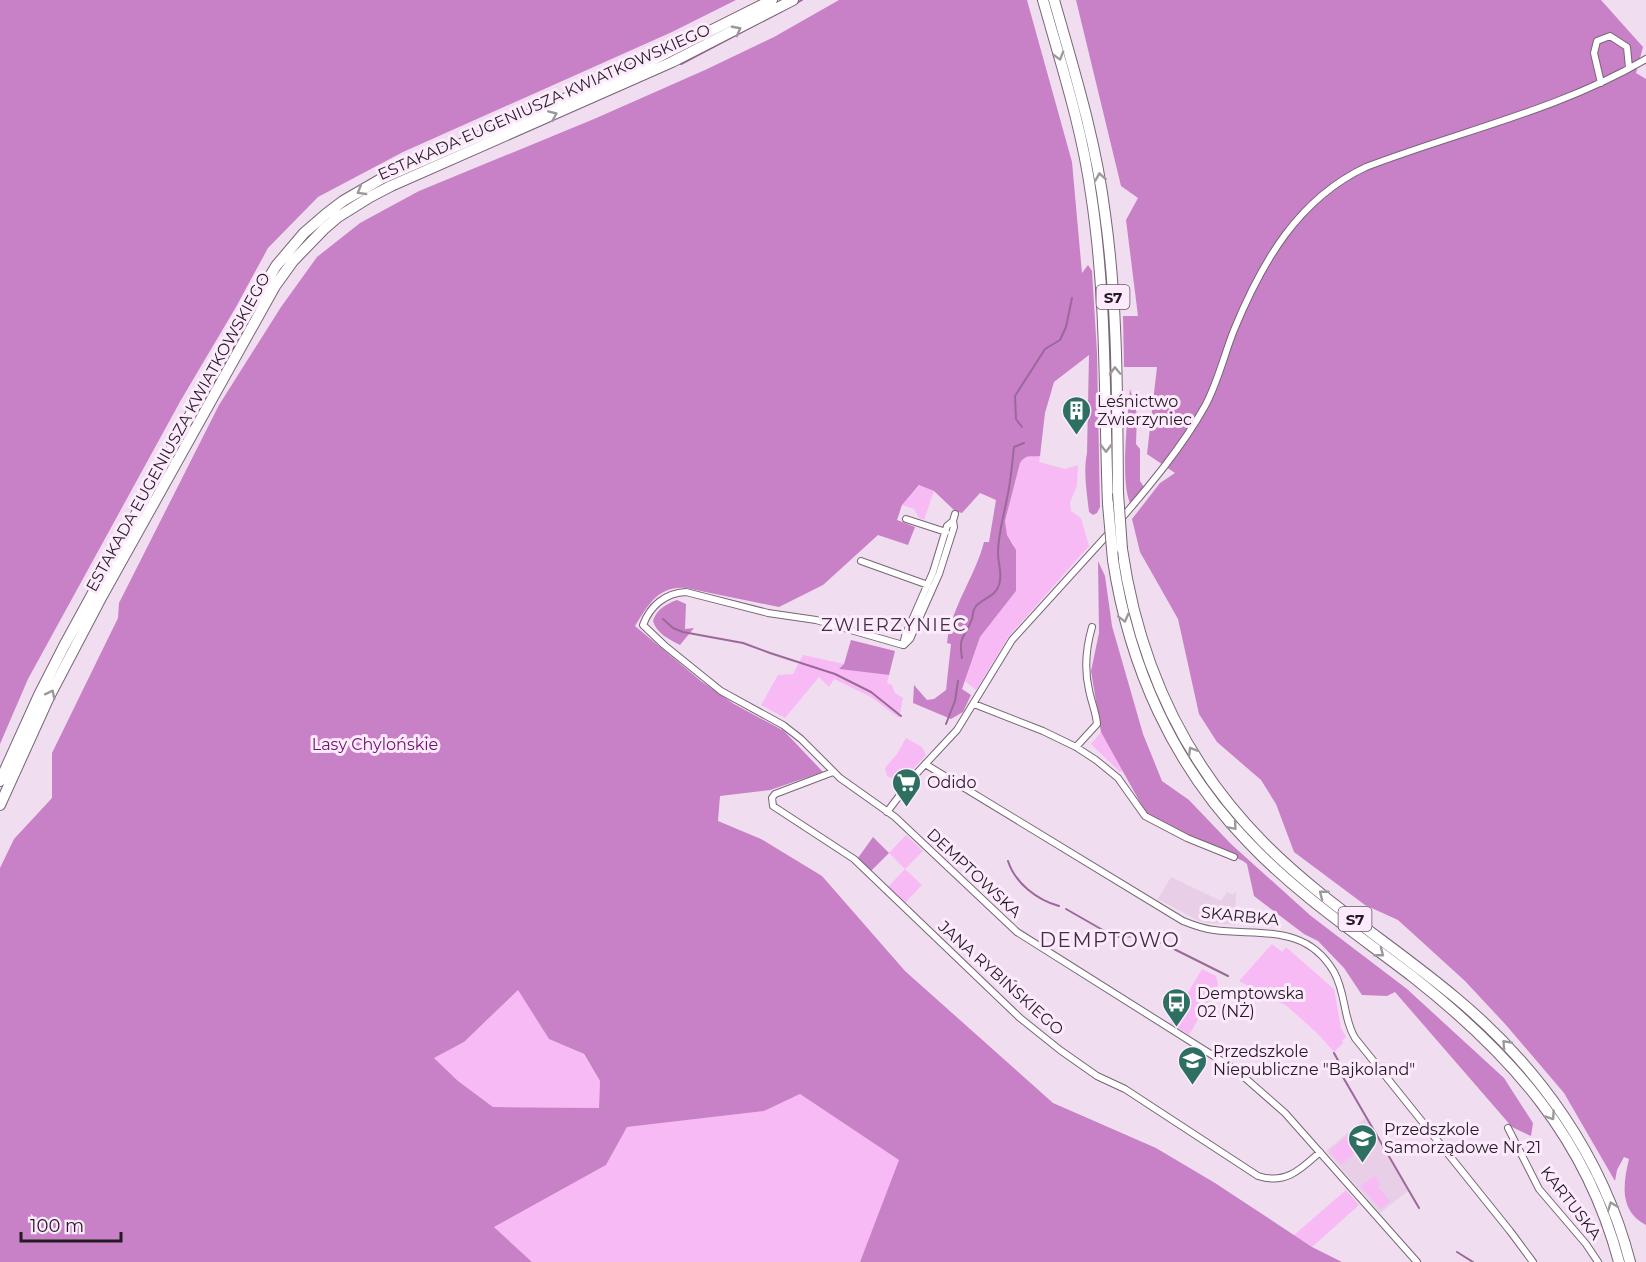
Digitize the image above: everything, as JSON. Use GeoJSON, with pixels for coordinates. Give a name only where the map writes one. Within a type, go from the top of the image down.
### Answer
{"type":"FeatureCollection","features":[{"type":"Feature","properties":{"kind":"highway","name":"ESTAKADA EUGENIUSZA KWIATKOWSKIEGO"},"geometry":{"type":"LineString","coordinates":[[0,781],[39,695],[98,594],[270,283],[289,250],[304,233],[343,201],[365,188],[652,60],[772,0]]}},
{"type":"Feature","properties":{"kind":"highway","name":"ESTAKADA EUGENIUSZA KWIATKOWSKIEGO"},"geometry":{"type":"LineString","coordinates":[[270,283],[338,217],[370,197],[672,63],[793,0]]}},
{"type":"Feature","properties":{"kind":"highway","name":"S7"},"geometry":{"type":"LineString","coordinates":[[1042,0],[1077,125],[1088,172],[1096,228],[1102,296],[1108,504],[1113,560],[1121,607],[1138,664],[1164,724],[1198,782],[1228,820],[1262,856],[1309,897],[1452,1008],[1514,1069],[1540,1101],[1579,1160],[1598,1201],[1619,1262]]}},
{"type":"Feature","properties":{"kind":"highway","name":"S7"},"geometry":{"type":"LineString","coordinates":[[1054,0],[1091,134],[1105,213],[1112,291],[1118,493],[1122,549],[1134,612],[1149,663],[1168,708],[1207,776],[1246,824],[1286,864],[1457,998],[1494,1032],[1530,1071],[1561,1111],[1590,1156],[1612,1206],[1630,1262]]}},
{"type":"Feature","properties":{"kind":"highway","name":"ESTAKADA EUGENIUSZA KWIATKOWSKIEGO"},"geometry":{"type":"LineString","coordinates":[[0,805],[98,594]]}},
{"type":"Feature","properties":{"kind":"street"},"geometry":{"type":"LineString","coordinates":[[1601,83],[1594,53],[1597,41],[1610,36],[1627,47],[1629,68]]}},
{"type":"Feature","properties":{"kind":"street"},"geometry":{"type":"LineString","coordinates":[[887,812],[925,764],[957,730],[1012,640],[1049,597],[1095,550],[1173,455],[1205,405],[1218,379],[1234,330],[1256,284],[1290,226],[1305,210],[1347,176],[1366,167],[1501,122],[1601,83],[1646,59]]}},
{"type":"Feature","properties":{"kind":"street"},"geometry":{"type":"LineString","coordinates":[[954,517],[954,527],[939,574],[910,639],[903,645],[928,585],[947,526],[954,517]]}},
{"type":"Feature","properties":{"kind":"street"},"geometry":{"type":"LineString","coordinates":[[906,519],[945,532]]}},
{"type":"Feature","properties":{"kind":"street"},"geometry":{"type":"LineString","coordinates":[[861,561],[928,585]]}},
{"type":"Feature","properties":{"kind":"street","name":"DEMPTOWSKA"},"geometry":{"type":"LineString","coordinates":[[903,645],[816,620],[768,613],[686,592],[678,592],[663,598],[646,616],[643,625],[721,692],[783,725],[801,739],[833,772],[896,818],[1017,932],[1236,1070],[1273,1101],[1417,1262]]}},
{"type":"Feature","properties":{"kind":"street"},"geometry":{"type":"LineString","coordinates":[[1076,747],[1096,724],[1086,664],[1092,627]]}},
{"type":"Feature","properties":{"kind":"street"},"geometry":{"type":"LineString","coordinates":[[974,704],[1043,731],[1076,747],[1118,778],[1143,812],[1157,823],[1233,857]]}},
{"type":"Feature","properties":{"kind":"street","name":"SKARBKA"},"geometry":{"type":"LineString","coordinates":[[925,764],[1183,921],[1213,930],[1288,935],[1313,947],[1324,958],[1337,979],[1348,1024],[1355,1038],[1533,1262]]}},
{"type":"Feature","properties":{"kind":"street","name":"JANA RYBIŃSKIEGO"},"geometry":{"type":"LineString","coordinates":[[833,772],[776,794],[772,798],[773,806],[854,859],[1020,1018],[1046,1039],[1097,1076],[1125,1089],[1258,1176],[1278,1179],[1291,1176],[1320,1152]]}},
{"type":"Feature","properties":{"kind":"street","name":"KARTUSKA"},"geometry":{"type":"LineString","coordinates":[[1508,1128],[1539,1189],[1586,1244],[1598,1262]]}},
{"type":"Feature","properties":{"kind":"shaded area"},"geometry":{"type":"Polygon","coordinates":[[[1028,455],[1040,456],[1039,462],[1065,469],[1078,465],[1077,486],[1070,502],[1071,511],[1081,518],[1089,546],[1009,636],[976,690],[965,681],[980,637],[1016,591],[1014,545],[1007,535],[1005,521],[1020,463],[1028,455]]]}},
{"type":"Feature","properties":{"kind":"shaded area"},"geometry":{"type":"Polygon","coordinates":[[[920,485],[934,491],[924,520],[919,518],[914,509],[902,505],[920,485]]]}},
{"type":"Feature","properties":{"kind":"shaded area"},"geometry":{"type":"Polygon","coordinates":[[[803,655],[844,664],[839,669],[889,675],[887,683],[892,685],[895,693],[903,698],[899,718],[871,697],[834,679],[829,687],[819,677],[785,718],[761,705],[778,675],[793,674],[803,655]]]}},
{"type":"Feature","properties":{"kind":"shaded area"},"geometry":{"type":"Polygon","coordinates":[[[1101,732],[1124,771],[1120,772],[1091,744],[1101,732]]]}},
{"type":"Feature","properties":{"kind":"shaded area"},"geometry":{"type":"Polygon","coordinates":[[[906,738],[922,747],[926,755],[901,782],[887,776],[885,768],[897,754],[906,738]]]}},
{"type":"Feature","properties":{"kind":"shaded area"},"geometry":{"type":"Polygon","coordinates":[[[906,835],[923,851],[905,869],[889,853],[906,835]]]}},
{"type":"Feature","properties":{"kind":"shaded area"},"geometry":{"type":"Polygon","coordinates":[[[905,869],[922,885],[905,903],[888,887],[905,869]]]}},
{"type":"Feature","properties":{"kind":"shaded area"},"geometry":{"type":"Polygon","coordinates":[[[1171,877],[1221,901],[1227,892],[1233,895],[1236,891],[1235,925],[1197,920],[1158,899],[1171,877]]]}},
{"type":"Feature","properties":{"kind":"shaded area"},"geometry":{"type":"Polygon","coordinates":[[[1272,944],[1282,952],[1286,947],[1334,989],[1341,1028],[1346,1037],[1334,1052],[1287,1006],[1239,981],[1272,944]]]}},
{"type":"Feature","properties":{"kind":"shaded area"},"geometry":{"type":"Polygon","coordinates":[[[1202,969],[1216,976],[1218,985],[1189,1035],[1170,1023],[1202,969]]]}},
{"type":"Feature","properties":{"kind":"shaded area"},"geometry":{"type":"Polygon","coordinates":[[[518,990],[549,1039],[583,1054],[600,1081],[599,1108],[493,1107],[458,1081],[434,1058],[464,1042],[518,990]]]}},
{"type":"Feature","properties":{"kind":"shaded area"},"geometry":{"type":"Polygon","coordinates":[[[800,1094],[900,1160],[860,1262],[532,1262],[494,1227],[606,1165],[627,1127],[764,1111],[800,1094]]]}},
{"type":"Feature","properties":{"kind":"shaded area","name":"Przedszkole Samorządowe Nr 21"},"geometry":{"type":"Polygon","coordinates":[[[1365,1118],[1408,1191],[1380,1213],[1326,1151],[1365,1118]]]}},
{"type":"Feature","properties":{"kind":"shaded area"},"geometry":{"type":"Polygon","coordinates":[[[1362,1124],[1372,1138],[1341,1165],[1329,1151],[1362,1124]]]}},
{"type":"Feature","properties":{"kind":"shaded area"},"geometry":{"type":"Polygon","coordinates":[[[1375,1176],[1380,1184],[1378,1187],[1390,1201],[1381,1209],[1360,1186],[1375,1176]]]}},
{"type":"Feature","properties":{"kind":"shaded area"},"geometry":{"type":"Polygon","coordinates":[[[1346,1190],[1359,1205],[1312,1247],[1294,1235],[1346,1190]]]}},
{"type":"Feature","properties":{"kind":"green space"},"geometry":{"type":"Polygon","coordinates":[[[0,0],[736,0],[672,32],[403,152],[318,197],[268,248],[181,400],[28,679],[0,744],[0,0]]]}},
{"type":"Feature","properties":{"kind":"green space","name":"Lasy Chylońskie"},"geometry":{"type":"Polygon","coordinates":[[[839,0],[1027,0],[1072,162],[1082,273],[1088,265],[1092,271],[1097,353],[1100,507],[1093,515],[1089,512],[1086,482],[1089,355],[1054,382],[1045,413],[1040,456],[1026,457],[1020,463],[1005,521],[1007,535],[1016,550],[1016,591],[980,637],[962,689],[971,695],[963,712],[951,719],[913,703],[914,685],[927,700],[934,699],[946,690],[951,644],[947,643],[949,630],[984,542],[989,542],[996,500],[980,493],[962,513],[955,511],[934,491],[919,485],[902,505],[897,520],[915,527],[908,545],[878,535],[823,585],[779,607],[686,588],[676,588],[661,593],[645,610],[635,626],[701,681],[734,704],[784,731],[823,772],[770,790],[720,796],[718,821],[761,839],[822,876],[905,971],[1053,1103],[1156,1148],[1215,1183],[1312,1247],[1342,1262],[860,1262],[899,1160],[800,1094],[764,1111],[627,1127],[606,1165],[494,1227],[532,1262],[0,1262],[0,868],[14,839],[52,798],[52,753],[118,618],[119,603],[219,405],[281,307],[317,257],[360,223],[419,191],[594,119],[774,37],[839,0]],[[518,990],[464,1042],[434,1058],[458,1081],[493,1107],[599,1108],[600,1081],[584,1054],[549,1039],[518,990]]]}},
{"type":"Feature","properties":{"kind":"green space"},"geometry":{"type":"Polygon","coordinates":[[[1076,0],[1601,0],[1643,47],[1636,73],[1646,79],[1646,1225],[1637,1219],[1627,1205],[1625,1178],[1629,1159],[1624,1157],[1617,1170],[1615,1181],[1564,1093],[1465,981],[1398,920],[1365,905],[1294,852],[1276,804],[1261,780],[1217,742],[1199,714],[1178,619],[1140,552],[1132,519],[1160,483],[1175,473],[1147,454],[1157,367],[1124,367],[1123,316],[1138,316],[1126,220],[1138,198],[1121,186],[1076,0]]]}},
{"type":"Feature","properties":{"kind":"green space"},"geometry":{"type":"Polygon","coordinates":[[[1130,389],[1137,414],[1136,444],[1140,449],[1140,481],[1144,487],[1130,503],[1125,464],[1130,389]]]}},
{"type":"Feature","properties":{"kind":"green space"},"geometry":{"type":"Polygon","coordinates":[[[1098,561],[1105,576],[1112,626],[1143,734],[1162,781],[1189,800],[1231,844],[1311,916],[1407,989],[1504,1078],[1533,1123],[1531,1136],[1512,1127],[1395,992],[1387,996],[1362,995],[1344,968],[1318,941],[1304,934],[1254,896],[1247,864],[1157,821],[1146,813],[1101,732],[1091,671],[1099,633],[1098,561]]]}},
{"type":"Feature","properties":{"kind":"green space"},"geometry":{"type":"Polygon","coordinates":[[[677,600],[686,604],[685,629],[694,628],[680,645],[660,633],[653,621],[662,608],[677,600]]]}},
{"type":"Feature","properties":{"kind":"green space"},"geometry":{"type":"Polygon","coordinates":[[[851,640],[895,651],[889,675],[839,669],[844,664],[851,640]]]}},
{"type":"Feature","properties":{"kind":"green space"},"geometry":{"type":"Polygon","coordinates":[[[873,837],[889,853],[871,871],[858,858],[873,837]]]}},
{"type":"Feature","properties":{"kind":"waterway"},"geometry":{"type":"LineString","coordinates":[[795,4],[802,0]]}},
{"type":"Feature","properties":{"kind":"waterway"},"geometry":{"type":"LineString","coordinates":[[681,64],[782,11]]}},
{"type":"Feature","properties":{"kind":"waterway"},"geometry":{"type":"LineString","coordinates":[[1022,427],[1016,419],[1015,396],[1045,349],[1060,340],[1066,327],[1072,298]]}},
{"type":"Feature","properties":{"kind":"waterway"},"geometry":{"type":"LineString","coordinates":[[962,658],[962,641],[976,606],[992,595],[999,585],[1001,577],[999,539],[1010,485],[1014,447],[1024,443]]}},
{"type":"Feature","properties":{"kind":"waterway"},"geometry":{"type":"LineString","coordinates":[[663,619],[673,628],[683,632],[743,643],[835,674],[871,692],[901,716]]}},
{"type":"Feature","properties":{"kind":"waterway"},"geometry":{"type":"LineString","coordinates":[[946,724],[955,701],[958,681]]}},
{"type":"Feature","properties":{"kind":"waterway"},"geometry":{"type":"LineString","coordinates":[[1008,861],[1011,869],[1028,890],[1043,900],[1059,906]]}},
{"type":"Feature","properties":{"kind":"waterway"},"geometry":{"type":"LineString","coordinates":[[1066,909],[1115,937],[1141,936],[1156,940],[1228,976]]}},
{"type":"Feature","properties":{"kind":"waterway"},"geometry":{"type":"LineString","coordinates":[[1334,1053],[1340,1064],[1340,1072],[1419,1208]]}},
{"type":"Feature","properties":{"kind":"waterway"},"geometry":{"type":"LineString","coordinates":[[1457,1252],[1473,1262]]}},
{"type":"Feature","properties":{"kind":"place","name":"Leśnictwo Zwierzyniec"},"geometry":{"type":"Point","coordinates":[1076,436]}},
{"type":"Feature","properties":{"kind":"place","name":"Odido"},"geometry":{"type":"Point","coordinates":[906,808]}},
{"type":"Feature","properties":{"kind":"place","name":"Demptowska 02 (NŻ)"},"geometry":{"type":"Point","coordinates":[1176,1028]}},
{"type":"Feature","properties":{"kind":"place","name":"Przedszkole Niepubliczne \"Bajkoland\""},"geometry":{"type":"Point","coordinates":[1192,1086]}},
{"type":"Feature","properties":{"kind":"place","name":"Przedszkole Samorządowe Nr 21"},"geometry":{"type":"Point","coordinates":[1363,1164]}},
{"type":"Feature","properties":{"kind":"district","name":"ZWIERZYNIEC"},"geometry":{"type":"Point","coordinates":[894,625]}},
{"type":"Feature","properties":{"kind":"district","name":"DEMPTOWO"},"geometry":{"type":"Point","coordinates":[1110,940]}}]}
